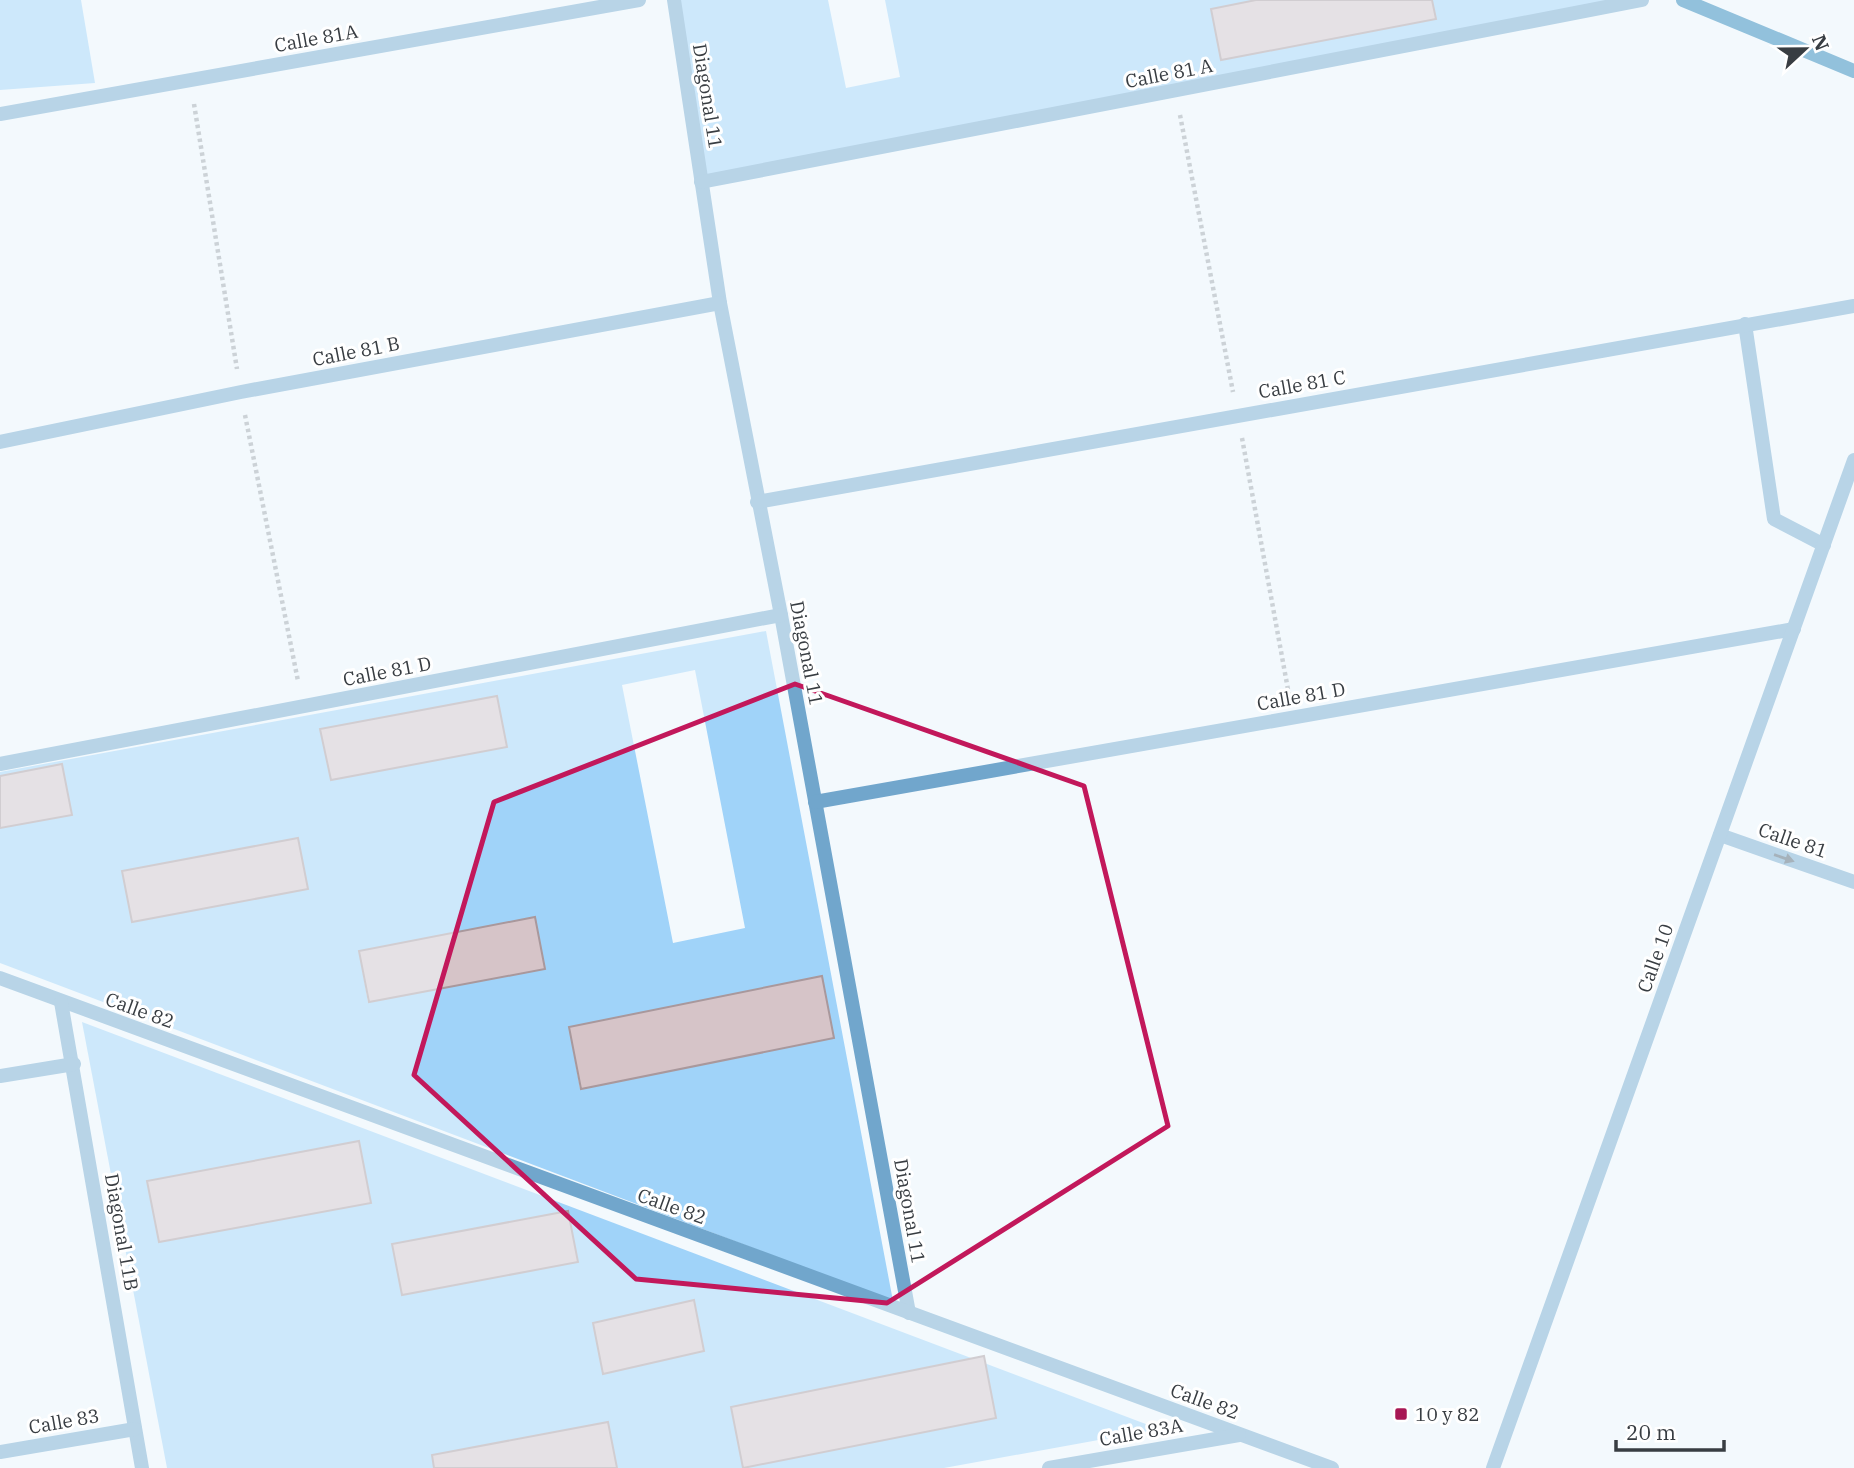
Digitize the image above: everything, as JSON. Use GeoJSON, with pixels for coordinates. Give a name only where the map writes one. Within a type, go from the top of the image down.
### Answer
{"type":"FeatureCollection","features":[{"type":"Feature","properties":{"kind":"street","name":"Calle 81A"},"geometry":{"type":"LineString","coordinates":[[0,114],[639,0]]}},
{"type":"Feature","properties":{"kind":"street","name":"Diagonal 11"},"geometry":{"type":"LineString","coordinates":[[674,0],[720,303],[781,615],[909,1313]]}},
{"type":"Feature","properties":{"kind":"street","name":"Calle 81 A"},"geometry":{"type":"LineString","coordinates":[[701,182],[1642,0]]}},
{"type":"Feature","properties":{"kind":"street"},"geometry":{"type":"LineString","coordinates":[[1683,0],[1854,71]]}},
{"type":"Feature","properties":{"kind":"street","name":"Calle 81 B"},"geometry":{"type":"LineString","coordinates":[[0,442],[241,392],[720,303]]}},
{"type":"Feature","properties":{"kind":"street","name":"Calle 81 C"},"geometry":{"type":"LineString","coordinates":[[757,502],[1854,306]]}},
{"type":"Feature","properties":{"kind":"street"},"geometry":{"type":"LineString","coordinates":[[1745,324],[1774,519],[1824,545]]}},
{"type":"Feature","properties":{"kind":"street","name":"Calle 10"},"geometry":{"type":"LineString","coordinates":[[1493,1468],[1854,460]]}},
{"type":"Feature","properties":{"kind":"street","name":"Calle 81 D"},"geometry":{"type":"LineString","coordinates":[[0,764],[781,615]]}},
{"type":"Feature","properties":{"kind":"street","name":"Calle 81 D"},"geometry":{"type":"LineString","coordinates":[[815,803],[1794,629]]}},
{"type":"Feature","properties":{"kind":"street","name":"Calle 81"},"geometry":{"type":"LineString","coordinates":[[1720,835],[1854,882]]}},
{"type":"Feature","properties":{"kind":"street","name":"Calle 82"},"geometry":{"type":"LineString","coordinates":[[0,978],[1332,1468]]}},
{"type":"Feature","properties":{"kind":"street","name":"Diagonal 11B"},"geometry":{"type":"LineString","coordinates":[[61,1002],[74,1064],[142,1468]]}},
{"type":"Feature","properties":{"kind":"street"},"geometry":{"type":"LineString","coordinates":[[0,1076],[74,1064]]}},
{"type":"Feature","properties":{"kind":"street","name":"Calle 83"},"geometry":{"type":"LineString","coordinates":[[0,1452],[135,1429]]}},
{"type":"Feature","properties":{"kind":"street","name":"Calle 83A"},"geometry":{"type":"LineString","coordinates":[[1049,1468],[1240,1434]]}},
{"type":"Feature","properties":{"kind":"highlighted area"},"geometry":{"type":"Polygon","coordinates":[[[795,684],[1084,786],[1168,1126],[887,1303],[636,1279],[414,1075],[494,802],[795,684]]]}},
{"type":"Feature","properties":{"kind":"shaded area"},"geometry":{"type":"Polygon","coordinates":[[[0,0],[81,0],[95,83],[0,90],[0,0]]]}},
{"type":"Feature","properties":{"kind":"shaded area"},"geometry":{"type":"Polygon","coordinates":[[[674,0],[828,0],[846,88],[900,77],[885,0],[1256,0],[1211,9],[1221,60],[1435,19],[1432,0],[1642,0],[701,182],[674,0]]]}},
{"type":"Feature","properties":{"kind":"shaded area"},"geometry":{"type":"Polygon","coordinates":[[[766,631],[893,1301],[0,963],[0,828],[72,815],[62,764],[0,776],[0,772],[766,631]],[[695,670],[622,685],[673,943],[745,928],[695,670]],[[497,696],[321,729],[331,780],[506,747],[497,696]],[[298,838],[123,871],[132,922],[307,889],[298,838]],[[534,918],[359,951],[368,1002],[545,969],[534,918]],[[822,976],[569,1027],[580,1088],[833,1038],[822,976]]]}},
{"type":"Feature","properties":{"kind":"shaded area"},"geometry":{"type":"Polygon","coordinates":[[[82,1022],[1159,1429],[944,1468],[167,1468],[82,1022]]]}},
{"type":"Feature","properties":{"kind":"building"},"geometry":{"type":"Polygon","coordinates":[[[1256,0],[1432,0],[1436,19],[1221,60],[1211,9],[1256,0]]]}},
{"type":"Feature","properties":{"kind":"building"},"geometry":{"type":"Polygon","coordinates":[[[497,696],[507,747],[331,780],[320,729],[497,696]]]}},
{"type":"Feature","properties":{"kind":"building"},"geometry":{"type":"Polygon","coordinates":[[[62,764],[72,815],[0,828],[0,776],[62,764]]]}},
{"type":"Feature","properties":{"kind":"building"},"geometry":{"type":"Polygon","coordinates":[[[298,838],[308,889],[132,922],[122,871],[298,838]]]}},
{"type":"Feature","properties":{"kind":"building"},"geometry":{"type":"Polygon","coordinates":[[[535,917],[545,969],[369,1002],[359,951],[535,917]]]}},
{"type":"Feature","properties":{"kind":"building"},"geometry":{"type":"Polygon","coordinates":[[[822,976],[834,1038],[581,1089],[569,1027],[822,976]]]}},
{"type":"Feature","properties":{"kind":"building"},"geometry":{"type":"Polygon","coordinates":[[[359,1141],[371,1203],[159,1242],[147,1181],[359,1141]]]}},
{"type":"Feature","properties":{"kind":"building"},"geometry":{"type":"Polygon","coordinates":[[[568,1211],[578,1262],[402,1295],[392,1244],[568,1211]]]}},
{"type":"Feature","properties":{"kind":"building"},"geometry":{"type":"Polygon","coordinates":[[[694,1300],[704,1351],[603,1374],[593,1323],[694,1300]]]}},
{"type":"Feature","properties":{"kind":"building"},"geometry":{"type":"Polygon","coordinates":[[[984,1356],[996,1418],[743,1468],[731,1407],[984,1356]]]}},
{"type":"Feature","properties":{"kind":"building"},"geometry":{"type":"Polygon","coordinates":[[[608,1422],[617,1468],[434,1468],[432,1455],[608,1422]]]}},
{"type":"Feature","properties":{"kind":"place","name":"10 y 82"},"geometry":{"type":"Point","coordinates":[1401,1414]}}]}
